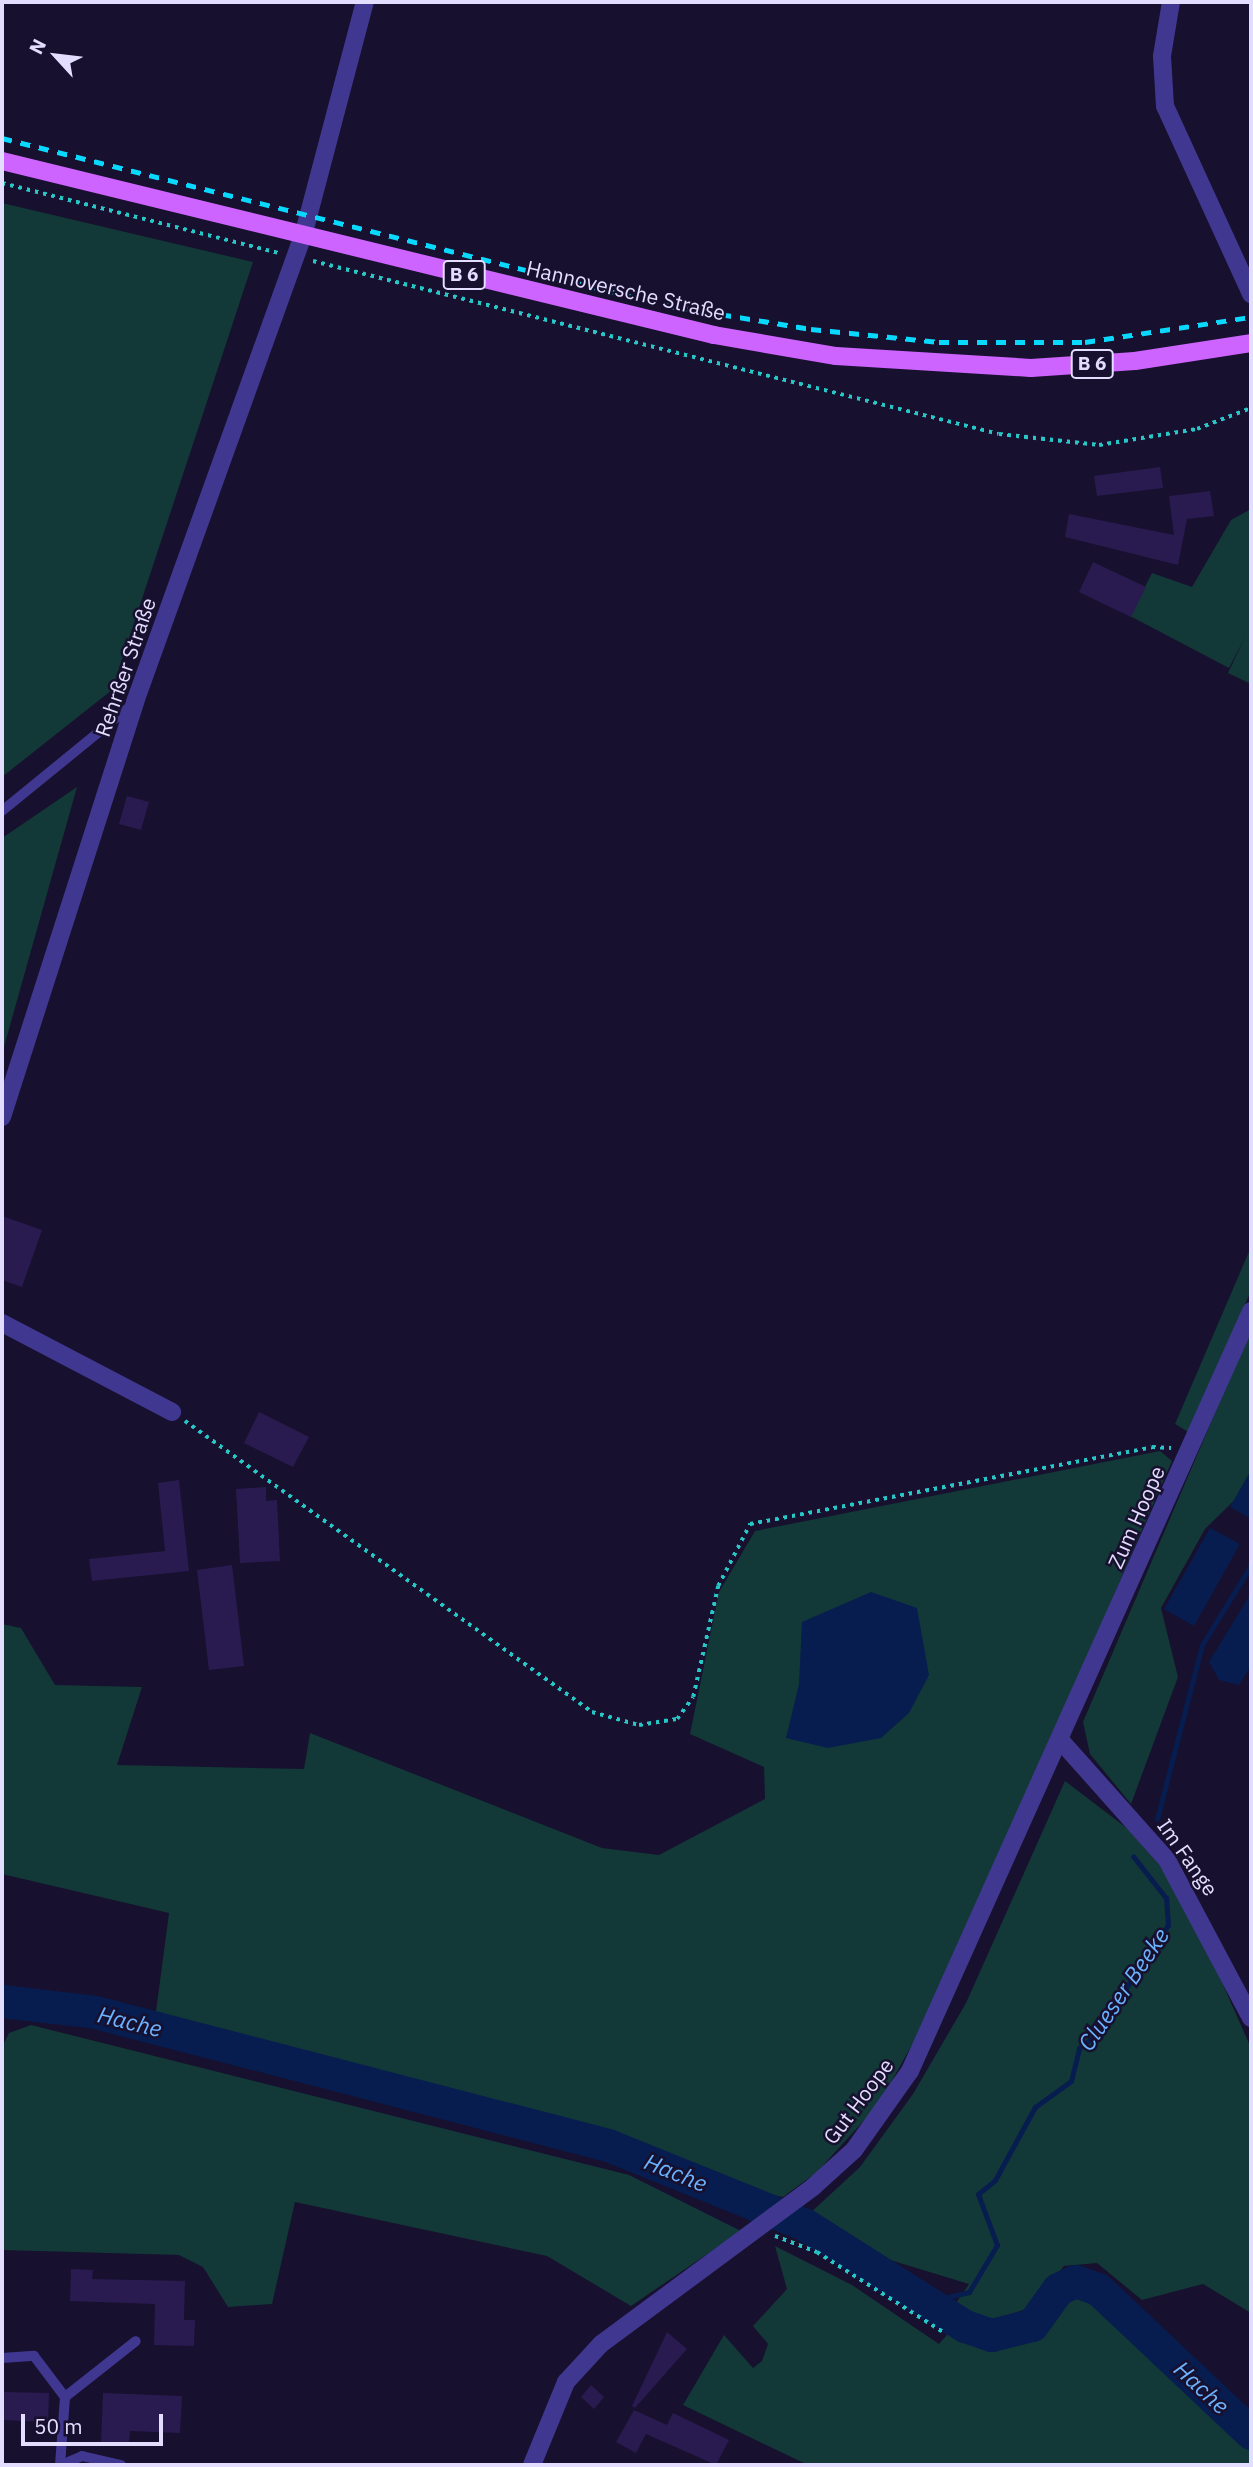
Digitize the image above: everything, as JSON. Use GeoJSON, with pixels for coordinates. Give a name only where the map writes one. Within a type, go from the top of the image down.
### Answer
{"type":"FeatureCollection","features":[{"type":"Feature","properties":{"kind":"main road","name":"Hannoversche Straße"},"geometry":{"type":"LineString","coordinates":[[2,161],[714,335],[836,356],[1031,368],[1135,361],[1251,343]]}},
{"type":"Feature","properties":{"kind":"street","name":"Rehrßer Straße"},"geometry":{"type":"LineString","coordinates":[[2,1117],[135,702],[303,236],[365,2]]}},
{"type":"Feature","properties":{"kind":"street"},"geometry":{"type":"LineString","coordinates":[[1171,2],[1162,56],[1165,106],[1251,294]]}},
{"type":"Feature","properties":{"kind":"street","name":"Zum Hoope"},"geometry":{"type":"LineString","coordinates":[[1061,1741],[1251,1311]]}},
{"type":"Feature","properties":{"kind":"street"},"geometry":{"type":"LineString","coordinates":[[2,1323],[172,1412]]}},
{"type":"Feature","properties":{"kind":"street","name":"Im Fange"},"geometry":{"type":"LineString","coordinates":[[1061,1741],[1167,1860],[1251,2018]]}},
{"type":"Feature","properties":{"kind":"street","name":"Gut Hoope"},"geometry":{"type":"LineString","coordinates":[[532,2465],[566,2382],[601,2344],[764,2225],[854,2150],[910,2071],[1061,1741]]}},
{"type":"Feature","properties":{"kind":"lane"},"geometry":{"type":"LineString","coordinates":[[2,811],[135,702]]}},
{"type":"Feature","properties":{"kind":"lane"},"geometry":{"type":"LineString","coordinates":[[65,2397],[136,2341]]}},
{"type":"Feature","properties":{"kind":"lane"},"geometry":{"type":"LineString","coordinates":[[2,2358],[34,2356],[65,2397],[60,2465],[82,2456],[121,2465]]}},
{"type":"Feature","properties":{"kind":"path"},"geometry":{"type":"LineString","coordinates":[[172,1412],[592,1712],[639,1724],[677,1719],[693,1697],[718,1586],[750,1524],[1153,1447]]}},
{"type":"Feature","properties":{"kind":"path"},"geometry":{"type":"LineString","coordinates":[[764,2225],[817,2252],[943,2332]]}},
{"type":"Feature","properties":{"kind":"green space"},"geometry":{"type":"Polygon","coordinates":[[[2,203],[253,262],[112,690],[2,777],[2,203]]]}},
{"type":"Feature","properties":{"kind":"green space"},"geometry":{"type":"Polygon","coordinates":[[[1251,509],[1251,684],[1228,673],[1245,637],[1229,668],[1130,616],[1152,573],[1192,587],[1231,520],[1251,509]]]}},
{"type":"Feature","properties":{"kind":"green space"},"geometry":{"type":"Polygon","coordinates":[[[77,787],[2,1054],[2,838],[77,787]]]}},
{"type":"Feature","properties":{"kind":"green space"},"geometry":{"type":"Polygon","coordinates":[[[1251,1247],[1251,1291],[1188,1432],[1175,1424],[1251,1247]]]}},
{"type":"Feature","properties":{"kind":"green space"},"geometry":{"type":"Polygon","coordinates":[[[1251,1329],[1251,1484],[1205,1529],[1161,1608],[1178,1677],[1131,1804],[1090,1754],[1083,1722],[1251,1329]]]}},
{"type":"Feature","properties":{"kind":"green space"},"geometry":{"type":"Polygon","coordinates":[[[1160,1451],[1172,1461],[943,1989],[879,2104],[817,2172],[783,2197],[745,2189],[582,2126],[155,2019],[169,1913],[2,1874],[2,1624],[21,1628],[55,1685],[142,1687],[117,1765],[304,1769],[310,1733],[602,1848],[659,1855],[765,1799],[764,1767],[690,1734],[719,1592],[755,1531],[1160,1451]]]}},
{"type":"Feature","properties":{"kind":"green space"},"geometry":{"type":"Polygon","coordinates":[[[1065,1781],[1128,1829],[1160,1866],[1194,1919],[1251,2048],[1251,2313],[1203,2284],[1142,2300],[1097,2263],[1064,2266],[1030,2308],[991,2320],[954,2306],[969,2284],[857,2250],[808,2215],[860,2167],[913,2094],[966,2003],[1065,1781]]]}},
{"type":"Feature","properties":{"kind":"green space"},"geometry":{"type":"Polygon","coordinates":[[[31,2025],[629,2175],[741,2231],[631,2306],[547,2256],[295,2202],[272,2304],[228,2307],[203,2267],[179,2255],[3,2250],[2,2047],[9,2033],[31,2025]]]}},
{"type":"Feature","properties":{"kind":"green space"},"geometry":{"type":"Polygon","coordinates":[[[775,2246],[852,2285],[939,2344],[952,2329],[989,2344],[1037,2333],[1071,2293],[1081,2290],[1251,2452],[1251,2465],[808,2465],[683,2405],[724,2335],[753,2368],[762,2361],[768,2344],[753,2326],[787,2289],[775,2246]]]}},
{"type":"Feature","properties":{"kind":"water"},"geometry":{"type":"Polygon","coordinates":[[[1251,1470],[1251,1519],[1230,1507],[1251,1470]]]}},
{"type":"Feature","properties":{"kind":"water"},"geometry":{"type":"Polygon","coordinates":[[[1210,1528],[1240,1544],[1194,1626],[1164,1609],[1210,1528]]]}},
{"type":"Feature","properties":{"kind":"water"},"geometry":{"type":"Polygon","coordinates":[[[871,1592],[917,1608],[929,1675],[909,1713],[881,1738],[828,1748],[786,1738],[799,1684],[802,1622],[871,1592]]]}},
{"type":"Feature","properties":{"kind":"water"},"geometry":{"type":"Polygon","coordinates":[[[1251,1593],[1251,1666],[1239,1685],[1219,1680],[1209,1662],[1251,1593]]]}},
{"type":"Feature","properties":{"kind":"building"},"geometry":{"type":"Polygon","coordinates":[[[1160,467],[1163,488],[1097,496],[1094,476],[1160,467]]]}},
{"type":"Feature","properties":{"kind":"building"},"geometry":{"type":"Polygon","coordinates":[[[1210,491],[1214,516],[1187,519],[1178,565],[1065,537],[1069,514],[1174,535],[1169,496],[1210,491]]]}},
{"type":"Feature","properties":{"kind":"building"},"geometry":{"type":"Polygon","coordinates":[[[1093,562],[1146,587],[1131,617],[1079,592],[1093,562]]]}},
{"type":"Feature","properties":{"kind":"building"},"geometry":{"type":"Polygon","coordinates":[[[127,796],[149,802],[141,830],[119,824],[127,796]]]}},
{"type":"Feature","properties":{"kind":"building"},"geometry":{"type":"Polygon","coordinates":[[[2,1216],[42,1230],[22,1287],[2,1280],[2,1216]]]}},
{"type":"Feature","properties":{"kind":"building"},"geometry":{"type":"Polygon","coordinates":[[[259,1412],[309,1437],[293,1467],[244,1443],[259,1412]]]}},
{"type":"Feature","properties":{"kind":"building"},"geometry":{"type":"Polygon","coordinates":[[[179,1480],[189,1571],[92,1581],[89,1559],[165,1551],[158,1483],[179,1480]]]}},
{"type":"Feature","properties":{"kind":"building"},"geometry":{"type":"Polygon","coordinates":[[[266,1487],[266,1501],[277,1500],[280,1561],[240,1563],[236,1489],[266,1487]]]}},
{"type":"Feature","properties":{"kind":"building"},"geometry":{"type":"Polygon","coordinates":[[[232,1565],[244,1666],[209,1670],[197,1570],[232,1565]]]}},
{"type":"Feature","properties":{"kind":"building"},"geometry":{"type":"Polygon","coordinates":[[[71,2269],[93,2270],[92,2279],[185,2281],[184,2320],[195,2320],[194,2346],[154,2345],[155,2304],[70,2301],[71,2269]]]}},
{"type":"Feature","properties":{"kind":"building"},"geometry":{"type":"Polygon","coordinates":[[[667,2332],[687,2349],[635,2408],[632,2406],[667,2332]]]}},
{"type":"Feature","properties":{"kind":"building"},"geometry":{"type":"Polygon","coordinates":[[[591,2385],[604,2397],[594,2409],[581,2397],[591,2385]]]}},
{"type":"Feature","properties":{"kind":"building"},"geometry":{"type":"Polygon","coordinates":[[[2,2392],[49,2393],[48,2422],[2,2420],[2,2392]]]}},
{"type":"Feature","properties":{"kind":"building"},"geometry":{"type":"Polygon","coordinates":[[[103,2393],[182,2396],[180,2433],[130,2431],[129,2444],[101,2442],[103,2393]]]}},
{"type":"Feature","properties":{"kind":"building"},"geometry":{"type":"Polygon","coordinates":[[[634,2410],[667,2425],[673,2413],[729,2440],[716,2465],[646,2434],[636,2453],[616,2442],[634,2410]]]}},
{"type":"Feature","properties":{"kind":"waterway","name":"Clueser Beeke"},"geometry":{"type":"LineString","coordinates":[[1157,1819],[1202,1645],[1251,1565]]}},
{"type":"Feature","properties":{"kind":"waterway","name":"Clueser Beeke"},"geometry":{"type":"LineString","coordinates":[[927,2302],[969,2292],[997,2245],[978,2194],[995,2180],[1035,2107],[1071,2081],[1079,2048],[1096,2035],[1103,2012],[1118,2000],[1168,1925],[1166,1898],[1133,1856]]}},
{"type":"Feature","properties":{"kind":"waterway","name":"Hache"},"geometry":{"type":"LineString","coordinates":[[2,2001],[95,2012],[608,2145],[804,2224],[965,2326],[991,2335],[1032,2325],[1058,2289],[1075,2281],[1098,2289],[1251,2433]]}},
{"type":"Feature","properties":{"kind":"railway"},"geometry":{"type":"LineString","coordinates":[[2,138],[665,305],[811,329],[939,342],[1085,342],[1251,317]]}}]}
